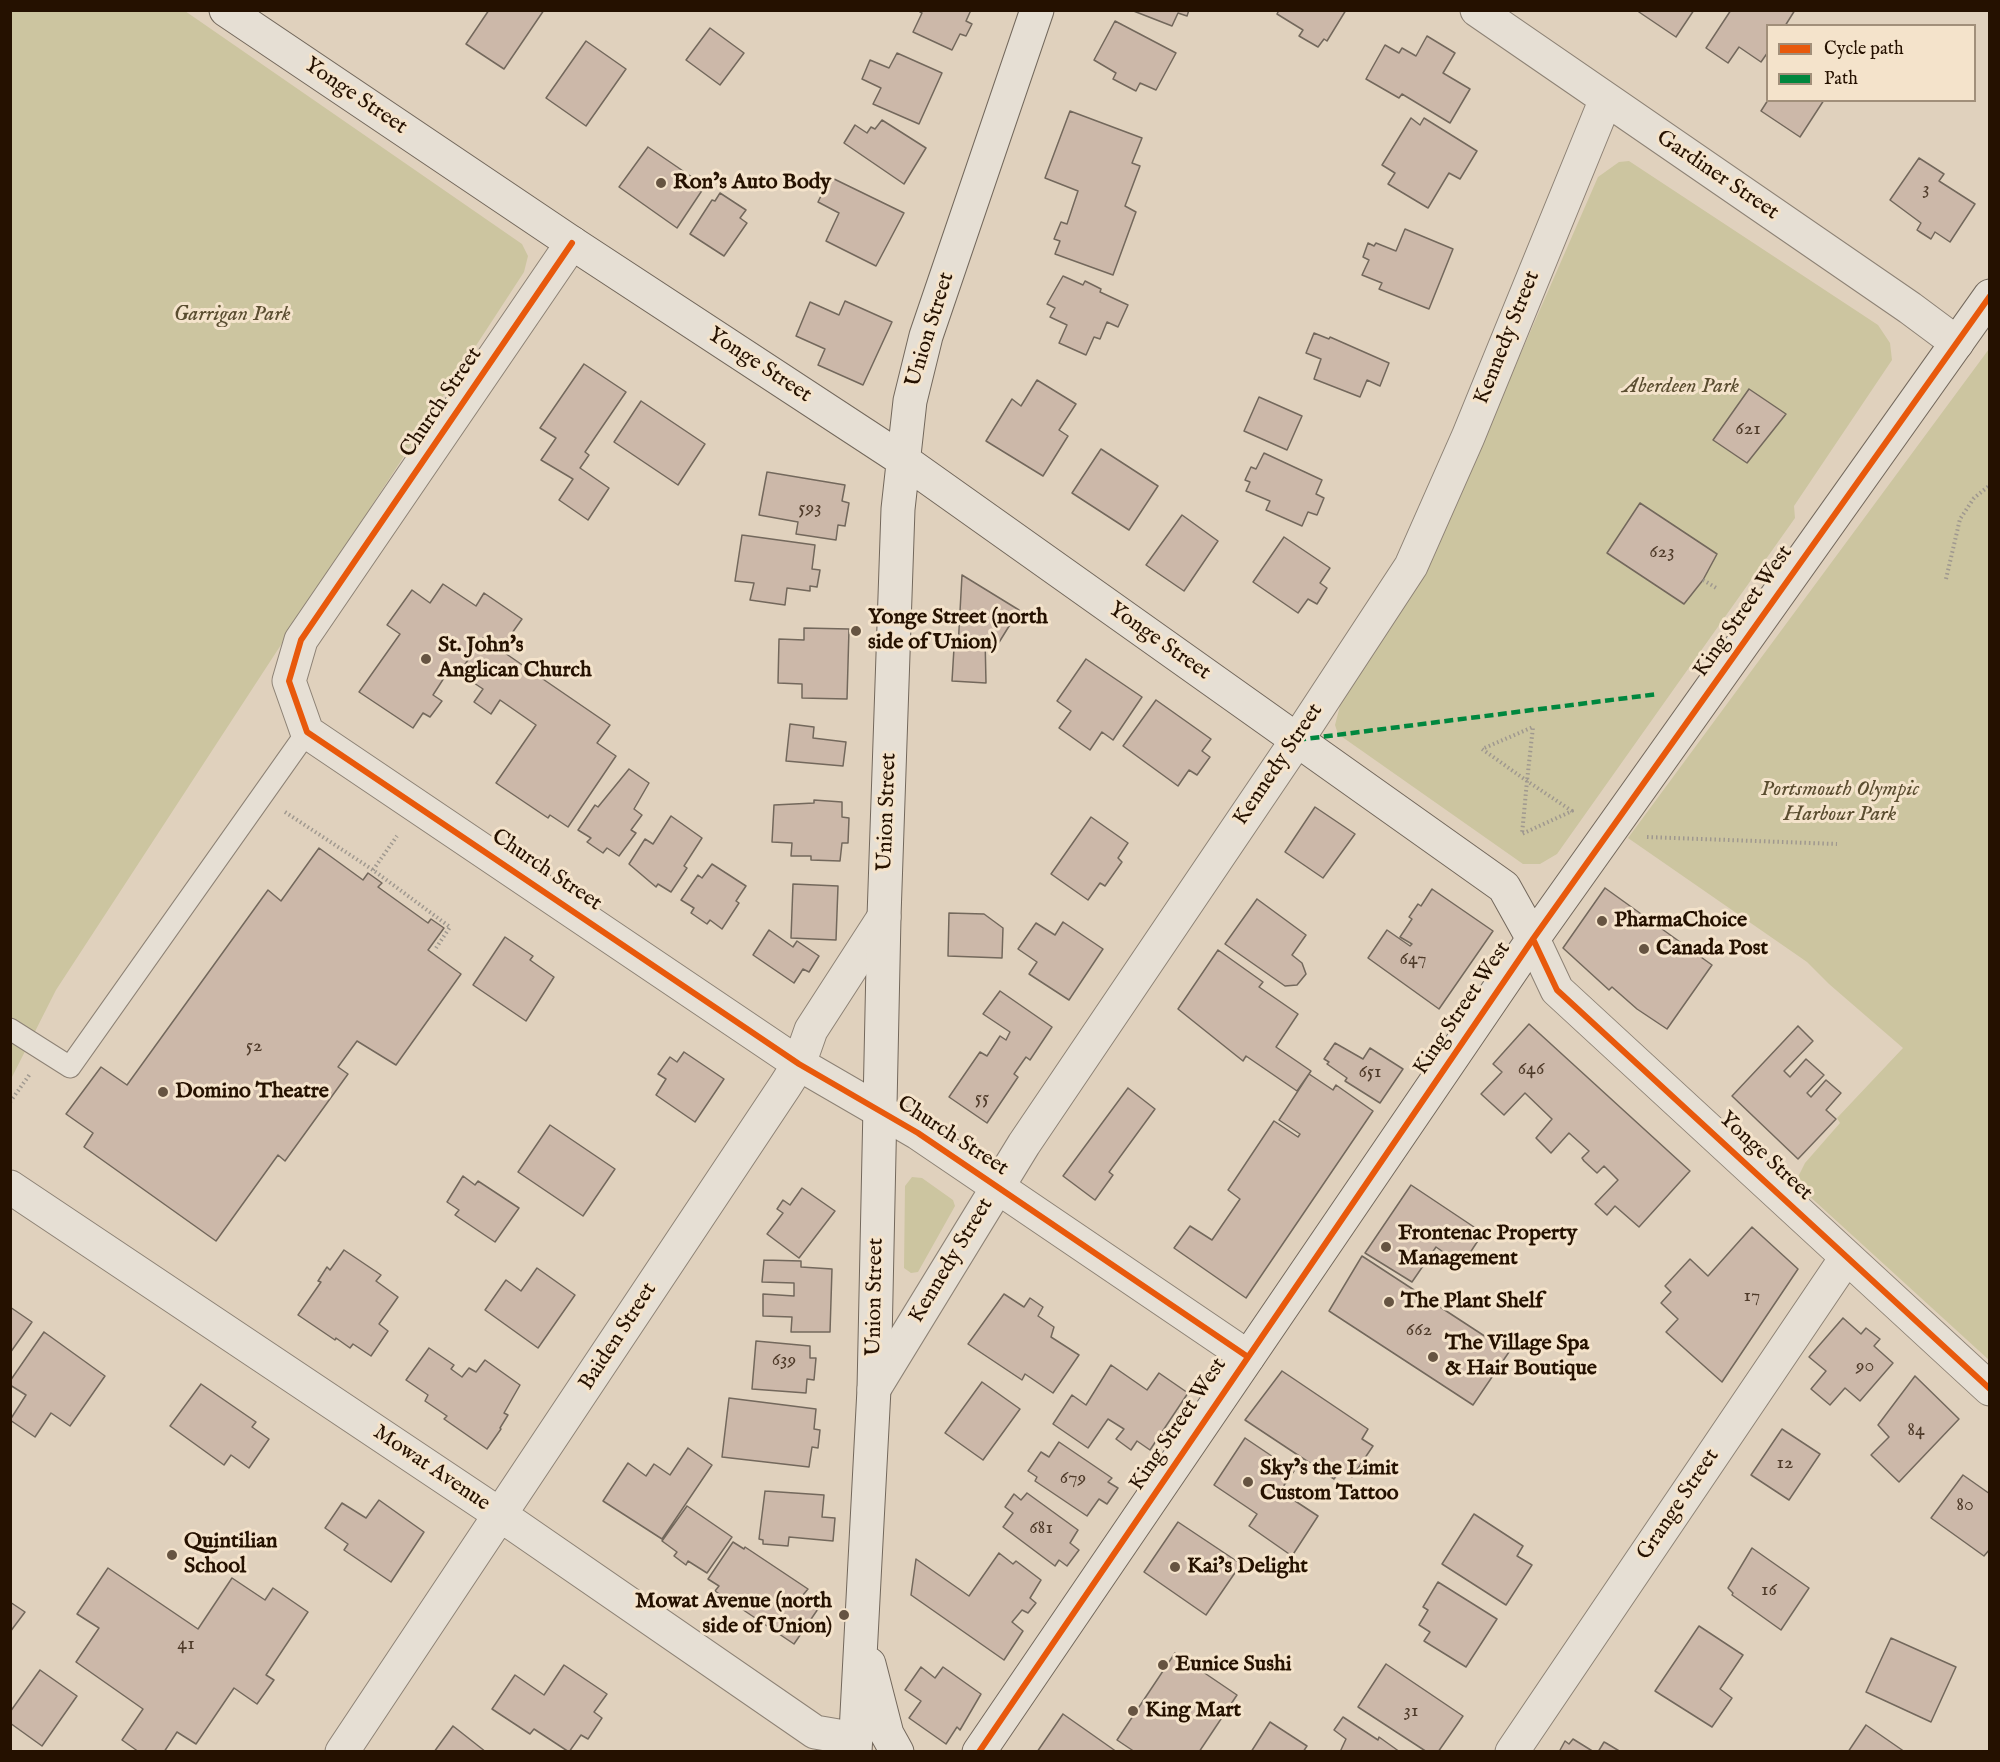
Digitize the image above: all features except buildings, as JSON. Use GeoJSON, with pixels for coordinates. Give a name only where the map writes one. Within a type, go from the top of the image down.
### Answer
{"type":"FeatureCollection","features":[{"type":"Feature","properties":{"kind":"street","name":"Yonge Street"},"geometry":{"type":"LineString","coordinates":[[226,10],[572,243],[903,460],[1504,887],[1533,939],[1557,990],[1989,1389]]}},
{"type":"Feature","properties":{"kind":"street","name":"Union Street"},"geometry":{"type":"LineString","coordinates":[[855,1745],[874,1389],[884,917],[898,509],[903,460],[910,401],[926,336],[1037,10]]}},
{"type":"Feature","properties":{"kind":"street","name":"Gardiner Street"},"geometry":{"type":"LineString","coordinates":[[1477,10],[1957,343]]}},
{"type":"Feature","properties":{"kind":"street","name":"Kennedy Street"},"geometry":{"type":"LineString","coordinates":[[874,1389],[998,1187],[1411,566],[1468,437],[1606,99]]}},
{"type":"Feature","properties":{"kind":"street","name":"Church Street"},"geometry":{"type":"LineString","coordinates":[[572,243],[301,640],[289,681],[308,732],[799,1064],[918,1133],[1248,1357]]}},
{"type":"Feature","properties":{"kind":"street","name":"King Street West"},"geometry":{"type":"LineString","coordinates":[[979,1752],[1533,939],[1989,296]]}},
{"type":"Feature","properties":{"kind":"street","name":"Baiden Street"},"geometry":{"type":"LineString","coordinates":[[342,1752],[799,1064],[811,1030],[884,917]]}},
{"type":"Feature","properties":{"kind":"street","name":"Mowat Avenue"},"geometry":{"type":"LineString","coordinates":[[10,1187],[499,1514],[815,1732],[855,1745]]}},
{"type":"Feature","properties":{"kind":"street","name":"Grange Street"},"geometry":{"type":"LineString","coordinates":[[1512,1752],[1846,1258]]}},
{"type":"Feature","properties":{"kind":"street","name":"Union Street"},"geometry":{"type":"LineString","coordinates":[[861,1633],[887,1734],[897,1752]]}},
{"type":"Feature","properties":{"kind":"lane"},"geometry":{"type":"LineString","coordinates":[[10,1029],[70,1067],[308,732]]}},
{"type":"Feature","properties":{"kind":"path"},"geometry":{"type":"LineString","coordinates":[[1946,579],[1960,519],[1974,498],[1989,485]]}},
{"type":"Feature","properties":{"kind":"path"},"geometry":{"type":"LineString","coordinates":[[1703,580],[1718,589]]}},
{"type":"Feature","properties":{"kind":"path"},"geometry":{"type":"LineString","coordinates":[[1527,781],[1522,834],[1572,811],[1527,781],[1482,749],[1533,727],[1527,781]]}},
{"type":"Feature","properties":{"kind":"path"},"geometry":{"type":"LineString","coordinates":[[262,796],[373,870],[450,927],[436,948]]}},
{"type":"Feature","properties":{"kind":"path"},"geometry":{"type":"LineString","coordinates":[[373,870],[418,807]]}},
{"type":"Feature","properties":{"kind":"path"},"geometry":{"type":"LineString","coordinates":[[1639,833],[1650,838],[1837,844]]}},
{"type":"Feature","properties":{"kind":"green space","name":"Garrigan Park"},"geometry":{"type":"Polygon","coordinates":[[[11,11],[185,11],[522,244],[528,256],[524,272],[56,990],[11,1079],[11,11]]]}},
{"type":"Feature","properties":{"kind":"green space","name":"Aberdeen Park"},"geometry":{"type":"Polygon","coordinates":[[[1629,161],[1878,325],[1890,343],[1892,360],[1794,506],[1795,518],[1557,854],[1540,864],[1523,864],[1338,734],[1335,725],[1341,702],[1407,602],[1465,481],[1598,177],[1619,162],[1629,161]]]}},
{"type":"Feature","properties":{"kind":"green space","name":"Portsmouth Olympic Harbour Park"},"geometry":{"type":"Polygon","coordinates":[[[1989,349],[1989,1360],[1795,1183],[1805,1163],[1840,1123],[1837,1118],[1903,1048],[1807,962],[1628,838],[1989,349]]]}},
{"type":"Feature","properties":{"kind":"green space"},"geometry":{"type":"Polygon","coordinates":[[[912,1177],[922,1178],[953,1200],[955,1206],[918,1272],[911,1273],[904,1268],[905,1186],[912,1177]]]}},
{"type":"Feature","properties":{"kind":"marked path"},"geometry":{"type":"LineString","coordinates":[[1297,740],[1658,694]]}},
{"type":"Feature","properties":{"kind":"cycle path"},"geometry":{"type":"LineString","coordinates":[[572,243],[301,640],[289,681],[307,732],[799,1064],[918,1133],[1248,1357]]}},
{"type":"Feature","properties":{"kind":"cycle path"},"geometry":{"type":"LineString","coordinates":[[979,1752],[1533,939],[1990,296]]}},
{"type":"Feature","properties":{"kind":"cycle path"},"geometry":{"type":"LineString","coordinates":[[1533,939],[1557,990],[1990,1389]]}},
{"type":"Feature","properties":{"kind":"place","name":"Ron’s Auto Body"},"geometry":{"type":"Point","coordinates":[661,183]}},
{"type":"Feature","properties":{"kind":"place","name":"Yonge Street (north side of Union)"},"geometry":{"type":"Point","coordinates":[856,631]}},
{"type":"Feature","properties":{"kind":"place","name":"St. John's Anglican Church"},"geometry":{"type":"Point","coordinates":[426,659]}},
{"type":"Feature","properties":{"kind":"place","name":"PharmaChoice"},"geometry":{"type":"Point","coordinates":[1602,921]}},
{"type":"Feature","properties":{"kind":"place","name":"Canada Post"},"geometry":{"type":"Point","coordinates":[1644,949]}},
{"type":"Feature","properties":{"kind":"place","name":"Domino Theatre"},"geometry":{"type":"Point","coordinates":[163,1092]}},
{"type":"Feature","properties":{"kind":"place","name":"Frontenac Property Management"},"geometry":{"type":"Point","coordinates":[1386,1247]}},
{"type":"Feature","properties":{"kind":"place","name":"The Plant Shelf"},"geometry":{"type":"Point","coordinates":[1389,1302]}},
{"type":"Feature","properties":{"kind":"place","name":"The Village Spa & Hair Boutique"},"geometry":{"type":"Point","coordinates":[1433,1357]}},
{"type":"Feature","properties":{"kind":"place","name":"Sky’s the Limit Custom Tattoo"},"geometry":{"type":"Point","coordinates":[1248,1482]}},
{"type":"Feature","properties":{"kind":"place","name":"Quintilian School"},"geometry":{"type":"Point","coordinates":[172,1555]}},
{"type":"Feature","properties":{"kind":"place","name":"Kai’s Delight"},"geometry":{"type":"Point","coordinates":[1175,1567]}},
{"type":"Feature","properties":{"kind":"place","name":"Mowat Avenue (north side of Union)"},"geometry":{"type":"Point","coordinates":[844,1615]}},
{"type":"Feature","properties":{"kind":"place","name":"Eunice Sushi"},"geometry":{"type":"Point","coordinates":[1163,1665]}},
{"type":"Feature","properties":{"kind":"place","name":"King Mart"},"geometry":{"type":"Point","coordinates":[1133,1711]}}]}
